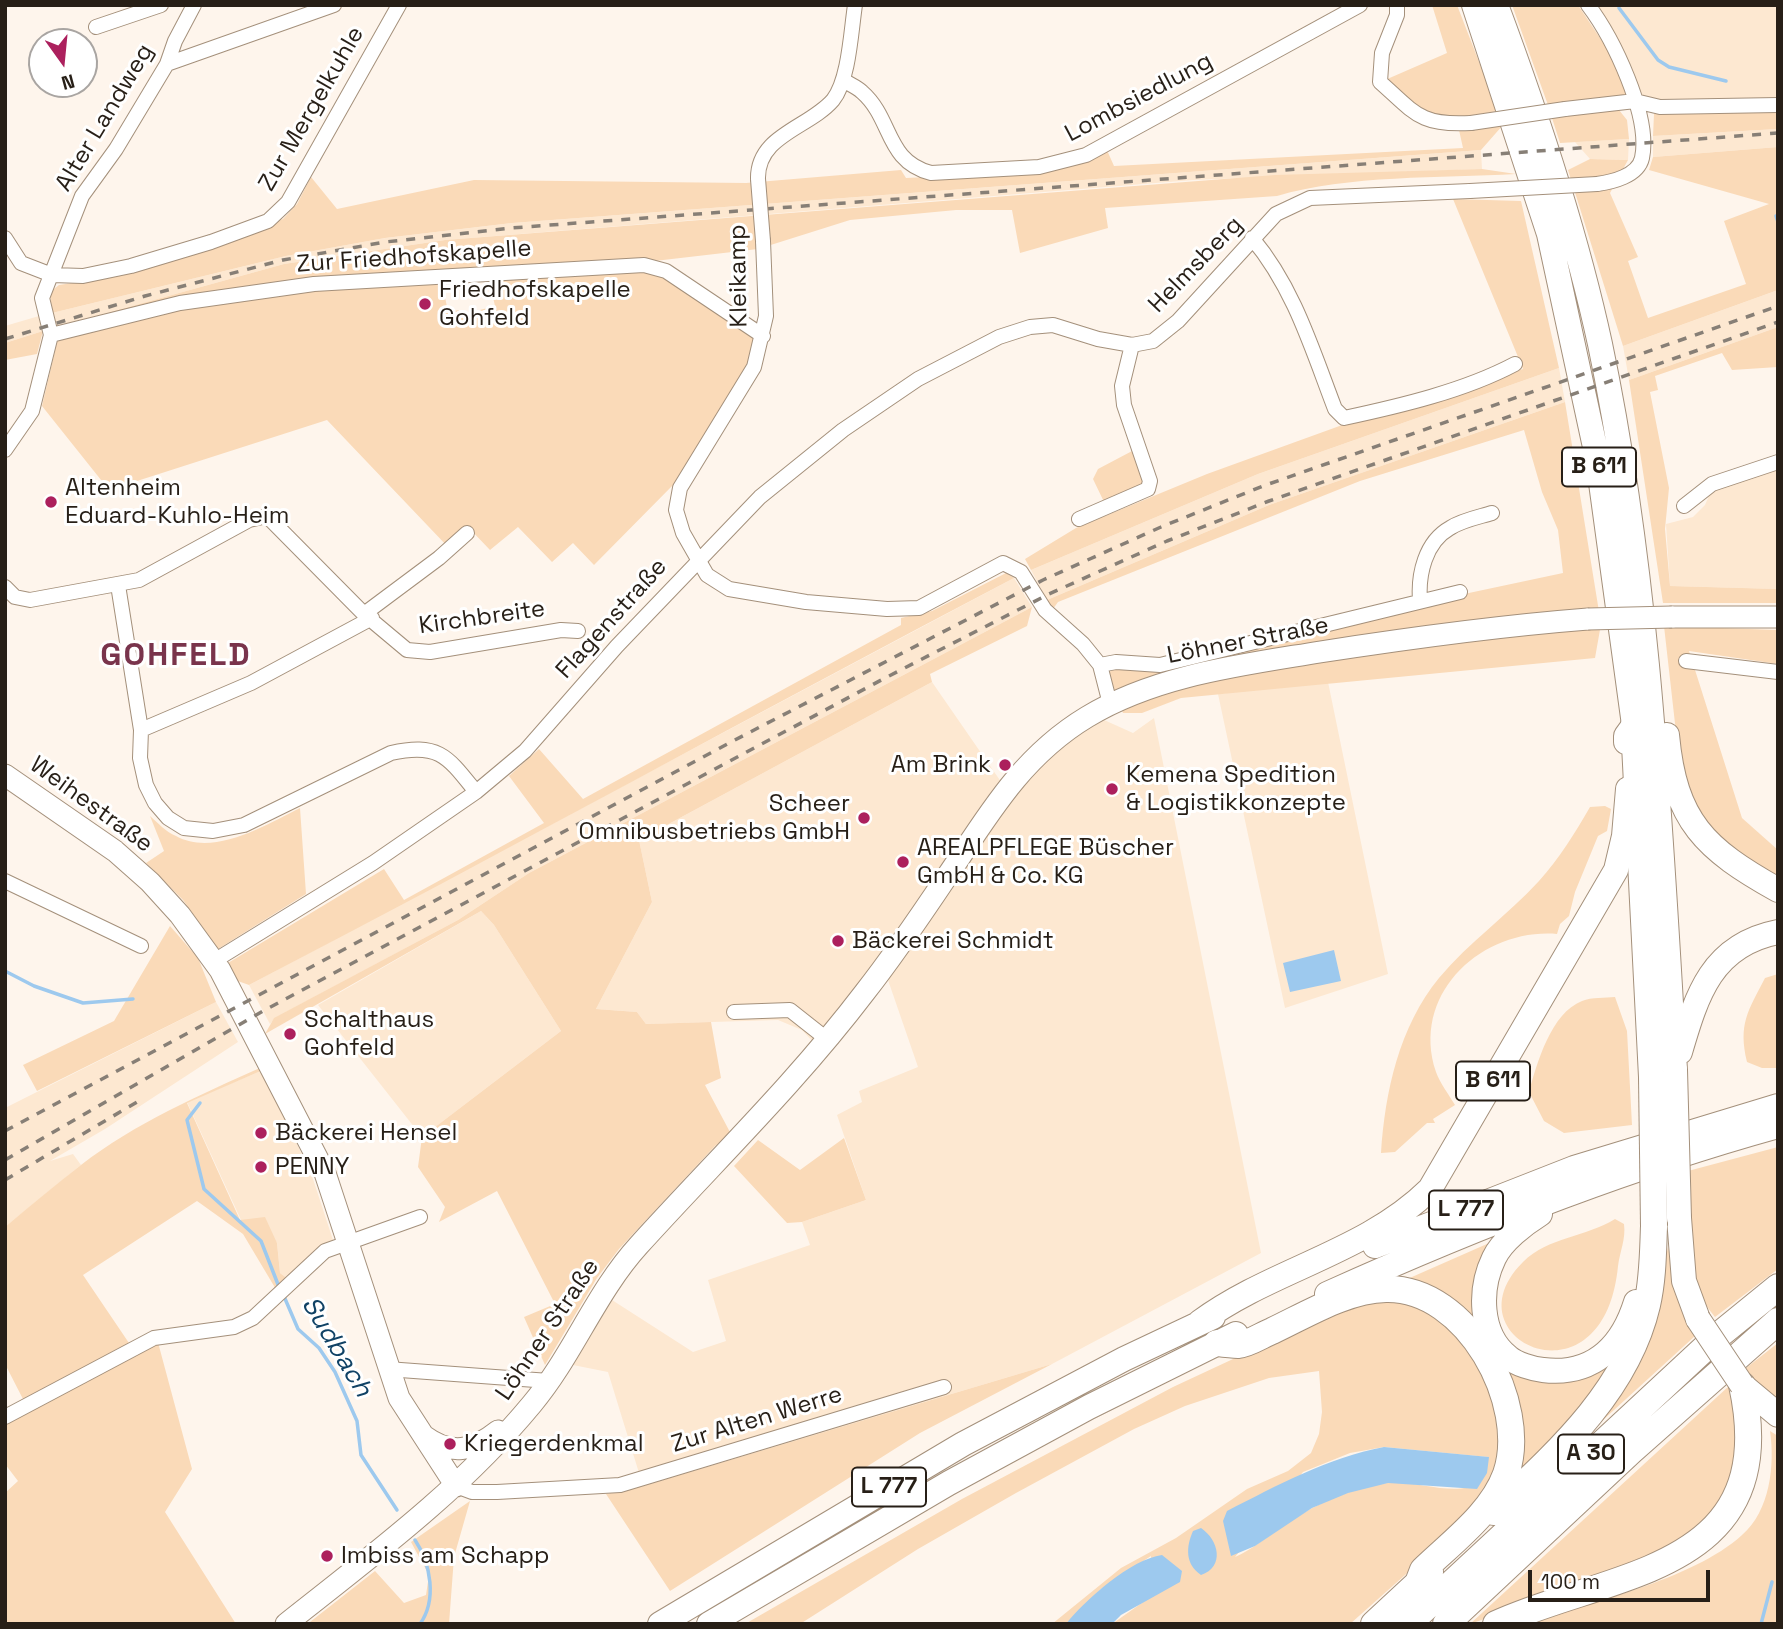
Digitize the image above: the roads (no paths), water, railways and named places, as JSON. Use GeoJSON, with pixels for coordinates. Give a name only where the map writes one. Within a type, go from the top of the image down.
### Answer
{"type":"FeatureCollection","features":[{"type":"Feature","properties":{"kind":"highway","name":"B 611"},"geometry":{"type":"LineString","coordinates":[[1200,1322],[1231,1300],[1385,1227],[1430,1189],[1616,870],[1624,836],[1628,794],[1626,736],[1634,725],[1598,461],[1549,234],[1474,5]]}},
{"type":"Feature","properties":{"kind":"highway","name":"B 611"},"geometry":{"type":"LineString","coordinates":[[1496,5],[1539,127],[1599,342],[1625,482],[1639,592],[1664,1073]]}},
{"type":"Feature","properties":{"kind":"highway","name":"B 611"},"geometry":{"type":"LineString","coordinates":[[1639,592],[1657,640],[1668,751],[1676,788],[1687,816],[1698,833],[1714,849],[1778,890]]}},
{"type":"Feature","properties":{"kind":"highway"},"geometry":{"type":"LineString","coordinates":[[1374,1624],[1559,1450],[1597,1405],[1625,1364],[1647,1305],[1666,1222],[1664,1073],[1634,725]]}},
{"type":"Feature","properties":{"kind":"highway"},"geometry":{"type":"LineString","coordinates":[[1664,1073],[1706,985],[1724,955],[1753,937],[1778,933]]}},
{"type":"Feature","properties":{"kind":"highway"},"geometry":{"type":"LineString","coordinates":[[1738,1117],[1778,1101]]}},
{"type":"Feature","properties":{"kind":"highway","name":"L 777"},"geometry":{"type":"LineString","coordinates":[[660,1624],[963,1444],[1200,1322],[1413,1230],[1574,1168],[1778,1106]]}},
{"type":"Feature","properties":{"kind":"highway","name":"L 777"},"geometry":{"type":"LineString","coordinates":[[709,1624],[949,1483],[1089,1407],[1217,1343],[1418,1253],[1586,1188],[1721,1142],[1778,1126]]}},
{"type":"Feature","properties":{"kind":"highway"},"geometry":{"type":"LineString","coordinates":[[1586,1188],[1536,1217],[1515,1233],[1494,1257],[1483,1291],[1485,1320],[1495,1341],[1508,1358],[1536,1369],[1562,1372],[1583,1368],[1611,1351],[1629,1326],[1666,1222]]}},
{"type":"Feature","properties":{"kind":"highway"},"geometry":{"type":"LineString","coordinates":[[1496,1624],[1520,1613],[1631,1579],[1694,1556],[1715,1545],[1734,1529],[1756,1496],[1762,1452],[1760,1430],[1742,1385],[1698,1319],[1666,1222]]}},
{"type":"Feature","properties":{"kind":"highway","name":"A 30"},"geometry":{"type":"LineString","coordinates":[[1408,1624],[1719,1335],[1778,1287]]}},
{"type":"Feature","properties":{"kind":"highway"},"geometry":{"type":"LineString","coordinates":[[1217,1343],[1240,1345],[1364,1291],[1409,1291],[1434,1302],[1455,1316],[1477,1343],[1496,1374],[1508,1405],[1511,1453],[1505,1476],[1490,1505],[1423,1570],[1418,1583]]}},
{"type":"Feature","properties":{"kind":"highway","name":"A 30"},"geometry":{"type":"LineString","coordinates":[[1446,1624],[1631,1451],[1778,1321]]}},
{"type":"Feature","properties":{"kind":"highway"},"geometry":{"type":"LineString","coordinates":[[1742,1385],[1778,1415]]}},
{"type":"Feature","properties":{"kind":"main road","name":"Löhner Straße"},"geometry":{"type":"LineString","coordinates":[[286,1624],[456,1486],[535,1401],[636,1248],[745,1135],[828,1040],[900,945],[1007,786],[1056,737],[1110,704],[1171,681],[1233,666],[1500,626],[1588,619],[1778,617]]}},
{"type":"Feature","properties":{"kind":"main road","name":"Weihestraße"},"geometry":{"type":"LineString","coordinates":[[5,775],[115,851],[180,915],[214,961],[312,1144],[348,1242],[387,1369],[418,1432],[456,1486]]}},
{"type":"Feature","properties":{"kind":"main road"},"geometry":{"type":"LineString","coordinates":[[418,1432],[446,1449],[468,1449],[484,1442],[535,1401]]}},
{"type":"Feature","properties":{"kind":"street","name":"Alter Landweg"},"geometry":{"type":"LineString","coordinates":[[96,27],[161,5]]}},
{"type":"Feature","properties":{"kind":"street","name":"Alter Landweg"},"geometry":{"type":"LineString","coordinates":[[5,450],[32,411],[51,335],[43,298],[82,196],[116,149],[167,64],[175,41],[194,5]]}},
{"type":"Feature","properties":{"kind":"street"},"geometry":{"type":"LineString","coordinates":[[167,64],[334,5]]}},
{"type":"Feature","properties":{"kind":"street","name":"Zur Mergelkuhle"},"geometry":{"type":"LineString","coordinates":[[52,275],[83,275],[131,267],[268,221],[288,202],[398,5]]}},
{"type":"Feature","properties":{"kind":"street","name":"Kleikamp"},"geometry":{"type":"LineString","coordinates":[[697,559],[676,510],[680,488],[754,367],[764,336],[763,241],[758,167],[768,147],[832,101],[843,80],[856,5]]}},
{"type":"Feature","properties":{"kind":"street","name":"Lombsiedlung"},"geometry":{"type":"LineString","coordinates":[[843,80],[867,99],[901,157],[917,170],[931,173],[1039,167],[1086,155],[1360,5]]}},
{"type":"Feature","properties":{"kind":"street"},"geometry":{"type":"LineString","coordinates":[[1397,5],[1397,15],[1382,54],[1380,82],[1416,114],[1440,125],[1635,101],[1660,107],[1778,105]]}},
{"type":"Feature","properties":{"kind":"street"},"geometry":{"type":"LineString","coordinates":[[1588,5],[1620,55],[1635,101]]}},
{"type":"Feature","properties":{"kind":"street","name":"Helmsberg"},"geometry":{"type":"LineString","coordinates":[[1132,345],[1153,341],[1178,321],[1276,214],[1310,198],[1597,184],[1630,174],[1642,158],[1642,137],[1635,101]]}},
{"type":"Feature","properties":{"kind":"street"},"geometry":{"type":"LineString","coordinates":[[5,238],[21,264],[52,275]]}},
{"type":"Feature","properties":{"kind":"street"},"geometry":{"type":"LineString","coordinates":[[1252,238],[1275,266],[1289,289],[1335,410],[1344,418],[1381,410],[1496,374],[1515,364]]}},
{"type":"Feature","properties":{"kind":"street","name":"Zur Friedhofskapelle"},"geometry":{"type":"LineString","coordinates":[[51,335],[180,303],[313,284],[644,265],[666,271],[764,336]]}},
{"type":"Feature","properties":{"kind":"street"},"geometry":{"type":"LineString","coordinates":[[697,559],[760,497],[844,430],[918,379],[999,337],[1030,327],[1053,325],[1098,339],[1132,345],[1122,386],[1124,405],[1150,481],[1148,489],[1079,519]]}},
{"type":"Feature","properties":{"kind":"street"},"geometry":{"type":"LineString","coordinates":[[1684,506],[1712,484],[1778,462]]}},
{"type":"Feature","properties":{"kind":"street"},"geometry":{"type":"LineString","coordinates":[[1420,600],[1418,577],[1422,564],[1448,528],[1492,513]]}},
{"type":"Feature","properties":{"kind":"street","name":"Kirchbreite"},"geometry":{"type":"LineString","coordinates":[[5,587],[15,597],[30,600],[118,585],[161,570],[248,520],[267,516],[368,616],[407,650],[430,652],[561,630],[578,631]]}},
{"type":"Feature","properties":{"kind":"street","name":"Kirchbreite"},"geometry":{"type":"LineString","coordinates":[[368,616],[467,533]]}},
{"type":"Feature","properties":{"kind":"street","name":"Flagenstraße"},"geometry":{"type":"LineString","coordinates":[[214,961],[373,863],[476,792],[525,751],[697,559],[707,575],[729,589],[806,602],[887,609],[919,608],[1003,563],[1021,572],[1045,610],[1083,644],[1100,665],[1110,704]]}},
{"type":"Feature","properties":{"kind":"street"},"geometry":{"type":"LineString","coordinates":[[118,585],[141,730],[140,758],[146,785],[162,811],[184,828],[213,831],[244,825],[391,752],[415,747],[448,757],[476,792]]}},
{"type":"Feature","properties":{"kind":"street"},"geometry":{"type":"LineString","coordinates":[[1100,665],[1116,662],[1160,665],[1460,592]]}},
{"type":"Feature","properties":{"kind":"street"},"geometry":{"type":"LineString","coordinates":[[141,730],[251,683],[368,616]]}},
{"type":"Feature","properties":{"kind":"street"},"geometry":{"type":"LineString","coordinates":[[1686,661],[1778,672]]}},
{"type":"Feature","properties":{"kind":"street"},"geometry":{"type":"LineString","coordinates":[[5,881],[141,946]]}},
{"type":"Feature","properties":{"kind":"street"},"geometry":{"type":"LineString","coordinates":[[734,1012],[790,1010],[828,1040]]}},
{"type":"Feature","properties":{"kind":"street"},"geometry":{"type":"LineString","coordinates":[[5,1417],[154,1338],[234,1327],[253,1318],[325,1251],[420,1217]]}},
{"type":"Feature","properties":{"kind":"street"},"geometry":{"type":"LineString","coordinates":[[387,1369],[548,1381]]}},
{"type":"Feature","properties":{"kind":"street","name":"Zur Alten Werre"},"geometry":{"type":"LineString","coordinates":[[456,1486],[472,1492],[497,1492],[620,1485],[944,1387]]}},
{"type":"Feature","properties":{"kind":"water"},"geometry":{"type":"Polygon","coordinates":[[[1334,950],[1341,981],[1290,992],[1283,963],[1334,950]]]}},
{"type":"Feature","properties":{"kind":"water"},"geometry":{"type":"Polygon","coordinates":[[[1384,1447],[1489,1457],[1487,1473],[1477,1489],[1388,1483],[1348,1493],[1312,1508],[1255,1546],[1231,1556],[1223,1521],[1227,1511],[1323,1465],[1384,1447]]]}},
{"type":"Feature","properties":{"kind":"water"},"geometry":{"type":"Polygon","coordinates":[[[1201,1528],[1212,1539],[1217,1553],[1214,1566],[1201,1575],[1192,1566],[1188,1549],[1193,1531],[1201,1528]]]}},
{"type":"Feature","properties":{"kind":"water"},"geometry":{"type":"Polygon","coordinates":[[[1162,1555],[1182,1571],[1180,1582],[1121,1615],[1112,1624],[1066,1624],[1123,1572],[1162,1555]]]}},
{"type":"Feature","properties":{"kind":"waterway"},"geometry":{"type":"LineString","coordinates":[[1619,8],[1658,60],[1669,67],[1726,81]]}},
{"type":"Feature","properties":{"kind":"waterway"},"geometry":{"type":"LineString","coordinates":[[1776,216],[1778,222]]}},
{"type":"Feature","properties":{"kind":"waterway","name":"Sudbach"},"geometry":{"type":"LineString","coordinates":[[5,971],[34,986],[83,1003],[133,999]]}},
{"type":"Feature","properties":{"kind":"waterway","name":"Sudbach"},"geometry":{"type":"LineString","coordinates":[[200,1103],[187,1120],[204,1189],[261,1241],[279,1287]]}},
{"type":"Feature","properties":{"kind":"waterway","name":"Sudbach"},"geometry":{"type":"LineString","coordinates":[[283,1294],[298,1329],[319,1348],[335,1372],[357,1421],[361,1455],[397,1510]]}},
{"type":"Feature","properties":{"kind":"waterway","name":"Sudbach"},"geometry":{"type":"LineString","coordinates":[[415,1540],[425,1560],[430,1582],[429,1604],[420,1624]]}},
{"type":"Feature","properties":{"kind":"waterway"},"geometry":{"type":"LineString","coordinates":[[1761,1624],[1772,1582]]}},
{"type":"Feature","properties":{"kind":"railway"},"geometry":{"type":"LineString","coordinates":[[5,339],[145,296],[283,260],[385,242],[511,228],[1778,133]]}},
{"type":"Feature","properties":{"kind":"railway"},"geometry":{"type":"LineString","coordinates":[[5,1131],[731,742],[1043,580],[1161,527],[1263,486],[1778,306]]}},
{"type":"Feature","properties":{"kind":"railway"},"geometry":{"type":"LineString","coordinates":[[5,1160],[263,1011],[885,678],[1049,594],[1167,541],[1269,501],[1778,322]]}},
{"type":"Feature","properties":{"kind":"railway"},"geometry":{"type":"LineString","coordinates":[[5,1180],[142,1099]]}},
{"type":"Feature","properties":{"kind":"place","name":"Friedhofskapelle Gohfeld"},"geometry":{"type":"Point","coordinates":[425,304]}},
{"type":"Feature","properties":{"kind":"place","name":"Altenheim Eduard-Kuhlo-Heim"},"geometry":{"type":"Point","coordinates":[51,502]}},
{"type":"Feature","properties":{"kind":"place","name":"Am Brink"},"geometry":{"type":"Point","coordinates":[1005,765]}},
{"type":"Feature","properties":{"kind":"place","name":"Kemena Spedition & Logistikkonzepte"},"geometry":{"type":"Point","coordinates":[1112,789]}},
{"type":"Feature","properties":{"kind":"place","name":"Scheer Omnibusbetriebs GmbH"},"geometry":{"type":"Point","coordinates":[864,818]}},
{"type":"Feature","properties":{"kind":"place","name":"AREALPFLEGE Büscher GmbH & Co. KG"},"geometry":{"type":"Point","coordinates":[903,862]}},
{"type":"Feature","properties":{"kind":"place","name":"Bäckerei Schmidt"},"geometry":{"type":"Point","coordinates":[838,941]}},
{"type":"Feature","properties":{"kind":"place","name":"Schalthaus Gohfeld"},"geometry":{"type":"Point","coordinates":[290,1034]}},
{"type":"Feature","properties":{"kind":"place","name":"Bäckerei Hensel"},"geometry":{"type":"Point","coordinates":[261,1133]}},
{"type":"Feature","properties":{"kind":"place","name":"PENNY"},"geometry":{"type":"Point","coordinates":[261,1167]}},
{"type":"Feature","properties":{"kind":"place","name":"Kriegerdenkmal"},"geometry":{"type":"Point","coordinates":[450,1444]}},
{"type":"Feature","properties":{"kind":"place","name":"Imbiss am Schapp"},"geometry":{"type":"Point","coordinates":[327,1556]}},
{"type":"Feature","properties":{"kind":"district","name":"GOHFELD"},"geometry":{"type":"Point","coordinates":[176,656]}}]}
